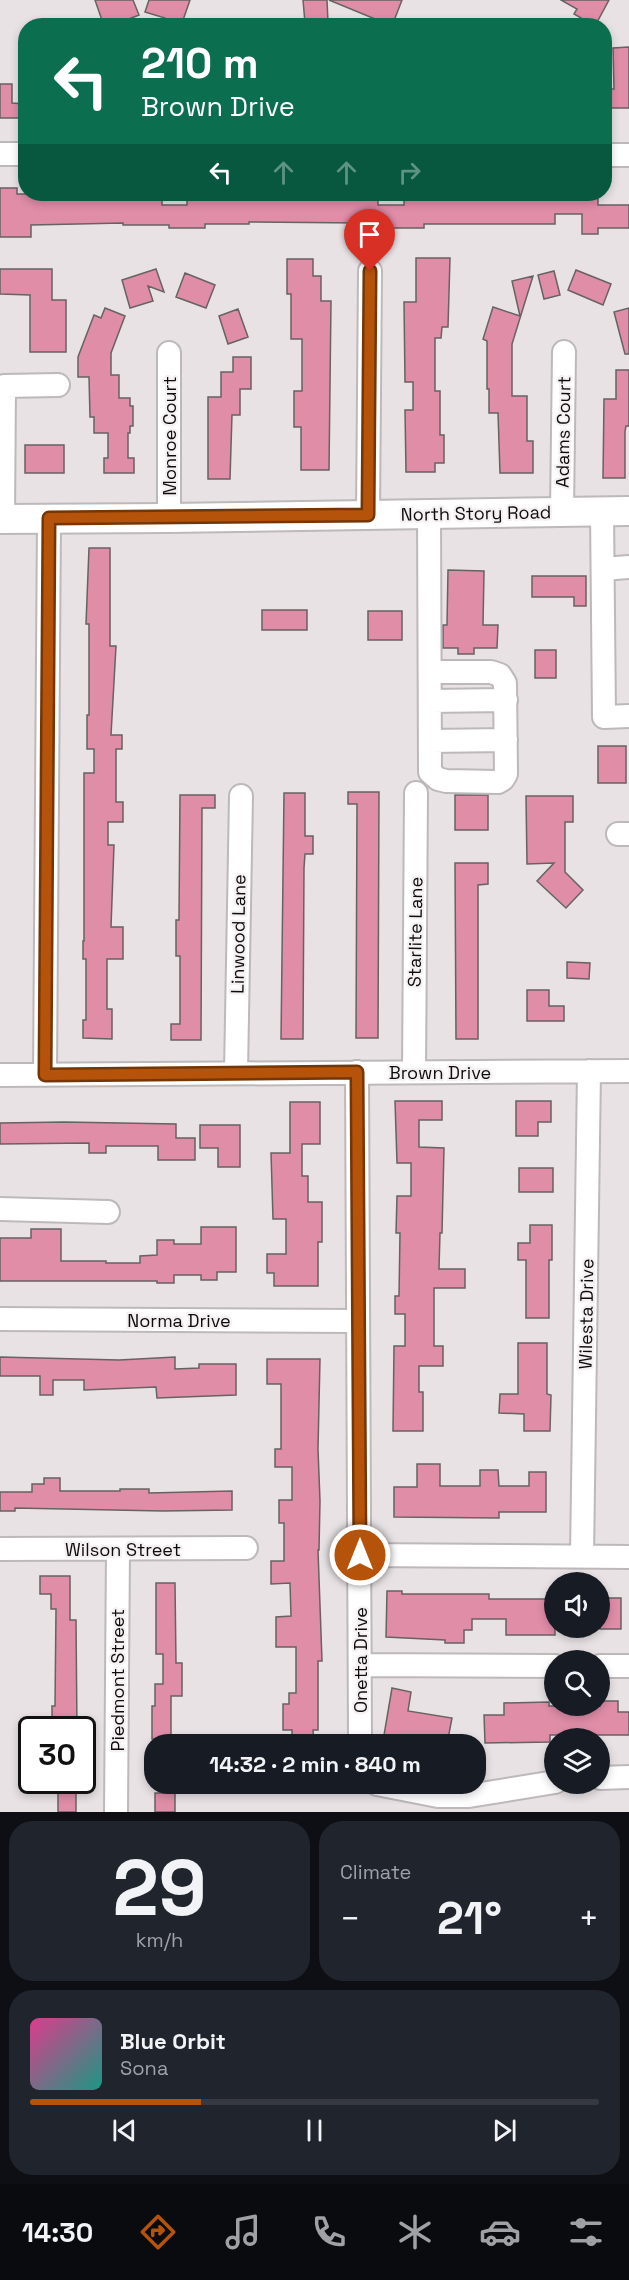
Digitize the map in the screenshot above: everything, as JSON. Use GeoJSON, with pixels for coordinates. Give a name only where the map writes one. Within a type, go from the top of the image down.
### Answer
{"type":"FeatureCollection","features":[{"type":"Feature","properties":{"kind":"main road","name":"North Story Road"},"geometry":{"type":"LineString","coordinates":[[2,519],[616,511]]}},
{"type":"Feature","properties":{"kind":"street"},"geometry":{"type":"LineString","coordinates":[[0,154],[18,154]]}},
{"type":"Feature","properties":{"kind":"street"},"geometry":{"type":"LineString","coordinates":[[612,154],[629,154]]}},
{"type":"Feature","properties":{"kind":"street"},"geometry":{"type":"LineString","coordinates":[[368,515],[370,271]]}},
{"type":"Feature","properties":{"kind":"street","name":"Adams Court"},"geometry":{"type":"LineString","coordinates":[[562,512],[564,352]]}},
{"type":"Feature","properties":{"kind":"street","name":"Monroe Court"},"geometry":{"type":"LineString","coordinates":[[169,353],[169,518]]}},
{"type":"Feature","properties":{"kind":"street"},"geometry":{"type":"LineString","coordinates":[[2,519],[4,386],[58,385]]}},
{"type":"Feature","properties":{"kind":"street"},"geometry":{"type":"LineString","coordinates":[[616,511],[603,569],[604,717],[629,716]]}},
{"type":"Feature","properties":{"kind":"street"},"geometry":{"type":"LineString","coordinates":[[429,514],[430,772],[438,780],[498,782],[503,780],[506,774],[506,700],[505,683],[500,675],[491,672],[430,672]]}},
{"type":"Feature","properties":{"kind":"street"},"geometry":{"type":"LineString","coordinates":[[45,1075],[49,518]]}},
{"type":"Feature","properties":{"kind":"street"},"geometry":{"type":"LineString","coordinates":[[603,569],[629,567]]}},
{"type":"Feature","properties":{"kind":"street"},"geometry":{"type":"LineString","coordinates":[[430,700],[506,700]]}},
{"type":"Feature","properties":{"kind":"street"},"geometry":{"type":"LineString","coordinates":[[430,741],[506,740]]}},
{"type":"Feature","properties":{"kind":"street","name":"Starlite Lane"},"geometry":{"type":"LineString","coordinates":[[414,1072],[416,794]]}},
{"type":"Feature","properties":{"kind":"street","name":"Linwood Lane"},"geometry":{"type":"LineString","coordinates":[[236,1072],[241,796]]}},
{"type":"Feature","properties":{"kind":"street","name":"Wilesta Drive"},"geometry":{"type":"LineString","coordinates":[[582,1556],[589,1071]]}},
{"type":"Feature","properties":{"kind":"street","name":"Brown Drive"},"geometry":{"type":"LineString","coordinates":[[0,1075],[629,1071]]}},
{"type":"Feature","properties":{"kind":"street","name":"Onetta Drive"},"geometry":{"type":"LineString","coordinates":[[357,1072],[360,1734]]}},
{"type":"Feature","properties":{"kind":"street"},"geometry":{"type":"LineString","coordinates":[[0,1209],[108,1212]]}},
{"type":"Feature","properties":{"kind":"street","name":"Norma Drive"},"geometry":{"type":"LineString","coordinates":[[0,1319],[358,1321]]}},
{"type":"Feature","properties":{"kind":"street","name":"Wilson Street"},"geometry":{"type":"LineString","coordinates":[[0,1549],[246,1548]]}},
{"type":"Feature","properties":{"kind":"street","name":"Piedmont Street"},"geometry":{"type":"LineString","coordinates":[[116,1812],[118,1549]]}},
{"type":"Feature","properties":{"kind":"street"},"geometry":{"type":"LineString","coordinates":[[360,1555],[629,1557]]}},
{"type":"Feature","properties":{"kind":"street"},"geometry":{"type":"LineString","coordinates":[[360,1665],[544,1666]]}},
{"type":"Feature","properties":{"kind":"street"},"geometry":{"type":"LineString","coordinates":[[610,1666],[629,1666]]}},
{"type":"Feature","properties":{"kind":"street"},"geometry":{"type":"LineString","coordinates":[[610,1778],[629,1777]]}},
{"type":"Feature","properties":{"kind":"street"},"geometry":{"type":"LineString","coordinates":[[486,1793],[544,1784]]}},
{"type":"Feature","properties":{"kind":"street"},"geometry":{"type":"LineString","coordinates":[[428,1794],[438,1796],[481,1794]]}},
{"type":"Feature","properties":{"kind":"building"},"geometry":{"type":"Polygon","coordinates":[[[95,0],[133,0],[139,15],[131,18],[101,18],[95,0]]]}},
{"type":"Feature","properties":{"kind":"building"},"geometry":{"type":"Polygon","coordinates":[[[149,0],[190,0],[184,18],[165,18],[145,12],[149,0]]]}},
{"type":"Feature","properties":{"kind":"building"},"geometry":{"type":"Polygon","coordinates":[[[303,0],[327,0],[328,18],[305,18],[303,0]]]}},
{"type":"Feature","properties":{"kind":"building"},"geometry":{"type":"Polygon","coordinates":[[[329,0],[402,0],[395,18],[373,18],[329,0]]]}},
{"type":"Feature","properties":{"kind":"building"},"geometry":{"type":"Polygon","coordinates":[[[561,0],[609,0],[599,18],[581,18],[574,14],[577,9],[561,0]]]}},
{"type":"Feature","properties":{"kind":"building"},"geometry":{"type":"Polygon","coordinates":[[[629,47],[629,108],[612,108],[613,48],[629,47]]]}},
{"type":"Feature","properties":{"kind":"building"},"geometry":{"type":"Polygon","coordinates":[[[0,84],[12,84],[12,103],[18,103],[18,118],[0,118],[0,84]]]}},
{"type":"Feature","properties":{"kind":"building"},"geometry":{"type":"Polygon","coordinates":[[[0,188],[17,188],[18,201],[162,201],[162,205],[187,205],[187,201],[378,201],[378,205],[404,205],[404,201],[598,201],[598,205],[629,205],[629,228],[598,228],[598,234],[582,234],[582,214],[555,214],[555,224],[424,224],[424,228],[378,228],[378,235],[360,235],[360,223],[249,222],[249,224],[205,224],[205,228],[169,228],[169,225],[123,225],[123,223],[31,225],[31,237],[0,237],[0,188]]]}},
{"type":"Feature","properties":{"kind":"building"},"geometry":{"type":"Polygon","coordinates":[[[416,258],[450,258],[448,327],[442,327],[441,338],[435,338],[435,391],[440,391],[440,435],[444,435],[444,463],[435,463],[435,472],[406,472],[405,410],[413,410],[413,382],[405,382],[404,302],[416,302],[416,258]]]}},
{"type":"Feature","properties":{"kind":"building"},"geometry":{"type":"Polygon","coordinates":[[[287,259],[313,259],[313,276],[321,276],[321,301],[331,301],[329,470],[301,470],[301,427],[294,427],[294,391],[302,391],[302,339],[291,339],[291,294],[287,294],[287,259]]]}},
{"type":"Feature","properties":{"kind":"building"},"geometry":{"type":"Polygon","coordinates":[[[0,269],[52,269],[52,300],[66,300],[66,352],[30,352],[30,295],[0,294],[0,269]]]}},
{"type":"Feature","properties":{"kind":"building"},"geometry":{"type":"Polygon","coordinates":[[[156,269],[164,292],[148,286],[153,301],[130,308],[122,280],[156,269]]]}},
{"type":"Feature","properties":{"kind":"building"},"geometry":{"type":"Polygon","coordinates":[[[576,270],[611,284],[603,305],[568,290],[576,270]]]}},
{"type":"Feature","properties":{"kind":"building"},"geometry":{"type":"Polygon","coordinates":[[[554,271],[560,295],[544,299],[538,275],[554,271]]]}},
{"type":"Feature","properties":{"kind":"building"},"geometry":{"type":"Polygon","coordinates":[[[185,273],[215,285],[206,308],[176,297],[185,273]]]}},
{"type":"Feature","properties":{"kind":"building"},"geometry":{"type":"Polygon","coordinates":[[[533,276],[512,344],[512,396],[527,396],[527,441],[533,441],[533,473],[500,473],[498,413],[489,413],[487,341],[483,339],[493,307],[520,316],[512,281],[533,276]]]}},
{"type":"Feature","properties":{"kind":"building"},"geometry":{"type":"Polygon","coordinates":[[[105,308],[125,316],[111,353],[111,375],[119,375],[119,398],[130,398],[130,406],[133,406],[133,426],[130,426],[130,433],[128,433],[128,458],[134,458],[134,473],[104,473],[104,458],[108,458],[108,433],[94,433],[94,417],[90,417],[89,377],[78,377],[78,357],[94,315],[101,318],[105,308]]]}},
{"type":"Feature","properties":{"kind":"building"},"geometry":{"type":"Polygon","coordinates":[[[629,308],[629,354],[625,354],[614,312],[629,308]]]}},
{"type":"Feature","properties":{"kind":"building"},"geometry":{"type":"Polygon","coordinates":[[[238,309],[248,337],[228,344],[219,316],[238,309]]]}},
{"type":"Feature","properties":{"kind":"building"},"geometry":{"type":"Polygon","coordinates":[[[233,357],[251,357],[251,389],[240,389],[240,415],[232,415],[230,479],[208,479],[208,397],[221,397],[221,372],[233,372],[233,357]]]}},
{"type":"Feature","properties":{"kind":"building"},"geometry":{"type":"Polygon","coordinates":[[[616,370],[629,370],[629,426],[626,426],[625,431],[625,478],[603,478],[604,399],[616,399],[616,370]]]}},
{"type":"Feature","properties":{"kind":"building"},"geometry":{"type":"Polygon","coordinates":[[[25,445],[64,445],[64,473],[25,473],[25,445]]]}},
{"type":"Feature","properties":{"kind":"building"},"geometry":{"type":"Polygon","coordinates":[[[89,548],[110,548],[110,646],[116,646],[111,735],[122,735],[122,749],[116,749],[116,802],[123,802],[123,822],[108,822],[108,845],[114,845],[111,927],[123,927],[123,959],[107,959],[107,1009],[112,1009],[112,1039],[83,1038],[83,1020],[86,1020],[86,959],[83,959],[84,773],[94,773],[94,749],[87,749],[89,624],[86,624],[89,548]]]}},
{"type":"Feature","properties":{"kind":"building"},"geometry":{"type":"Polygon","coordinates":[[[448,570],[484,571],[483,625],[498,625],[497,648],[474,648],[474,654],[458,654],[458,648],[443,648],[443,625],[447,625],[448,570]]]}},
{"type":"Feature","properties":{"kind":"building"},"geometry":{"type":"Polygon","coordinates":[[[532,576],[586,576],[586,606],[574,606],[574,597],[532,597],[532,576]]]}},
{"type":"Feature","properties":{"kind":"building"},"geometry":{"type":"Polygon","coordinates":[[[262,610],[307,610],[307,630],[262,630],[262,610]]]}},
{"type":"Feature","properties":{"kind":"building"},"geometry":{"type":"Polygon","coordinates":[[[368,611],[402,611],[402,640],[368,640],[368,611]]]}},
{"type":"Feature","properties":{"kind":"building"},"geometry":{"type":"Polygon","coordinates":[[[535,650],[556,650],[556,678],[535,678],[535,650]]]}},
{"type":"Feature","properties":{"kind":"building"},"geometry":{"type":"Polygon","coordinates":[[[598,746],[626,746],[626,783],[598,783],[598,746]]]}},
{"type":"Feature","properties":{"kind":"building"},"geometry":{"type":"Polygon","coordinates":[[[348,792],[379,792],[378,1038],[356,1038],[357,804],[348,804],[348,792]]]}},
{"type":"Feature","properties":{"kind":"building"},"geometry":{"type":"Polygon","coordinates":[[[284,793],[305,793],[305,836],[313,836],[313,854],[305,854],[304,868],[303,1039],[281,1039],[284,793]]]}},
{"type":"Feature","properties":{"kind":"building"},"geometry":{"type":"Polygon","coordinates":[[[180,795],[215,795],[215,808],[202,808],[201,1040],[171,1040],[171,1024],[180,1024],[180,956],[176,956],[176,920],[179,920],[180,795]]]}},
{"type":"Feature","properties":{"kind":"building"},"geometry":{"type":"Polygon","coordinates":[[[455,795],[488,795],[488,830],[455,830],[455,795]]]}},
{"type":"Feature","properties":{"kind":"building"},"geometry":{"type":"Polygon","coordinates":[[[526,796],[573,796],[573,822],[565,822],[565,872],[583,890],[566,908],[537,881],[554,863],[527,864],[526,796]]]}},
{"type":"Feature","properties":{"kind":"building"},"geometry":{"type":"Polygon","coordinates":[[[455,863],[488,863],[488,884],[478,885],[478,1039],[456,1039],[455,863]]]}},
{"type":"Feature","properties":{"kind":"building"},"geometry":{"type":"Polygon","coordinates":[[[567,962],[590,963],[589,979],[567,978],[567,962]]]}},
{"type":"Feature","properties":{"kind":"building"},"geometry":{"type":"Polygon","coordinates":[[[527,990],[549,990],[549,1006],[564,1006],[564,1021],[527,1021],[527,990]]]}},
{"type":"Feature","properties":{"kind":"building"},"geometry":{"type":"Polygon","coordinates":[[[395,1101],[442,1101],[442,1120],[419,1120],[419,1147],[444,1148],[439,1269],[465,1269],[465,1288],[434,1288],[434,1346],[443,1346],[443,1366],[419,1366],[419,1392],[423,1392],[423,1431],[393,1431],[394,1346],[405,1346],[405,1314],[395,1314],[395,1296],[399,1296],[400,1233],[396,1233],[397,1196],[411,1196],[411,1163],[397,1163],[395,1101]]]}},
{"type":"Feature","properties":{"kind":"building"},"geometry":{"type":"Polygon","coordinates":[[[516,1101],[551,1101],[551,1122],[538,1122],[538,1136],[516,1136],[516,1101]]]}},
{"type":"Feature","properties":{"kind":"building"},"geometry":{"type":"Polygon","coordinates":[[[290,1102],[320,1102],[320,1144],[302,1144],[302,1176],[308,1176],[308,1202],[322,1202],[322,1242],[318,1242],[318,1286],[274,1286],[274,1273],[267,1273],[267,1254],[286,1254],[286,1219],[273,1219],[271,1153],[290,1153],[290,1102]]]}},
{"type":"Feature","properties":{"kind":"building"},"geometry":{"type":"Polygon","coordinates":[[[0,1123],[176,1124],[176,1138],[195,1138],[195,1160],[158,1160],[158,1146],[106,1146],[106,1153],[89,1153],[89,1143],[0,1144],[0,1123]]]}},
{"type":"Feature","properties":{"kind":"building"},"geometry":{"type":"Polygon","coordinates":[[[200,1125],[240,1125],[240,1167],[218,1167],[218,1148],[200,1148],[200,1125]]]}},
{"type":"Feature","properties":{"kind":"building"},"geometry":{"type":"Polygon","coordinates":[[[519,1168],[553,1168],[553,1192],[519,1192],[519,1168]]]}},
{"type":"Feature","properties":{"kind":"building"},"geometry":{"type":"Polygon","coordinates":[[[530,1225],[552,1225],[552,1260],[549,1260],[549,1318],[526,1318],[526,1260],[518,1260],[518,1243],[530,1243],[530,1225]]]}},
{"type":"Feature","properties":{"kind":"building"},"geometry":{"type":"Polygon","coordinates":[[[201,1227],[236,1227],[236,1272],[217,1272],[217,1280],[201,1280],[201,1275],[174,1275],[174,1283],[157,1283],[157,1281],[0,1281],[0,1238],[31,1238],[31,1229],[61,1229],[61,1261],[140,1263],[140,1256],[157,1255],[157,1240],[174,1240],[174,1244],[201,1244],[201,1227]]]}},
{"type":"Feature","properties":{"kind":"building"},"geometry":{"type":"Polygon","coordinates":[[[518,1343],[547,1343],[547,1394],[551,1395],[550,1431],[524,1431],[524,1414],[499,1413],[500,1394],[518,1394],[518,1343]]]}},
{"type":"Feature","properties":{"kind":"building"},"geometry":{"type":"Polygon","coordinates":[[[0,1357],[119,1360],[175,1357],[175,1369],[199,1368],[199,1364],[236,1364],[236,1395],[157,1398],[156,1387],[84,1390],[84,1380],[53,1380],[53,1395],[40,1395],[40,1376],[0,1376],[0,1357]]]}},
{"type":"Feature","properties":{"kind":"building"},"geometry":{"type":"Polygon","coordinates":[[[267,1359],[320,1359],[318,1550],[322,1661],[318,1661],[318,1730],[313,1730],[313,1734],[292,1734],[292,1730],[283,1730],[283,1704],[289,1704],[289,1693],[296,1693],[296,1647],[276,1647],[276,1617],[291,1616],[290,1583],[271,1584],[271,1561],[284,1561],[284,1523],[279,1523],[279,1500],[292,1500],[292,1467],[275,1467],[275,1449],[281,1449],[281,1384],[267,1384],[267,1359]]]}},
{"type":"Feature","properties":{"kind":"building"},"geometry":{"type":"Polygon","coordinates":[[[417,1464],[440,1464],[440,1486],[480,1486],[480,1470],[498,1470],[499,1486],[529,1486],[529,1472],[546,1472],[546,1512],[499,1512],[499,1518],[394,1517],[394,1487],[417,1487],[417,1464]]]}},
{"type":"Feature","properties":{"kind":"building"},"geometry":{"type":"Polygon","coordinates":[[[44,1478],[60,1478],[60,1491],[149,1489],[149,1493],[232,1491],[232,1510],[15,1508],[15,1511],[0,1511],[0,1492],[32,1492],[32,1484],[44,1484],[44,1478]]]}},
{"type":"Feature","properties":{"kind":"building"},"geometry":{"type":"Polygon","coordinates":[[[40,1576],[70,1576],[70,1620],[76,1620],[77,1716],[52,1716],[52,1706],[55,1706],[56,1609],[51,1609],[51,1594],[40,1594],[40,1576]]]}},
{"type":"Feature","properties":{"kind":"building"},"geometry":{"type":"Polygon","coordinates":[[[156,1583],[175,1583],[176,1663],[182,1663],[182,1696],[171,1696],[171,1734],[152,1734],[155,1684],[163,1684],[163,1654],[156,1654],[156,1583]]]}},
{"type":"Feature","properties":{"kind":"building"},"geometry":{"type":"Polygon","coordinates":[[[387,1591],[402,1591],[402,1594],[489,1594],[489,1599],[544,1599],[544,1635],[506,1635],[506,1619],[472,1619],[472,1630],[464,1630],[464,1643],[386,1637],[387,1591]]]}},
{"type":"Feature","properties":{"kind":"building"},"geometry":{"type":"Polygon","coordinates":[[[610,1598],[621,1598],[621,1629],[610,1629],[610,1598]]]}},
{"type":"Feature","properties":{"kind":"building"},"geometry":{"type":"Polygon","coordinates":[[[392,1688],[411,1692],[408,1711],[452,1718],[449,1734],[384,1734],[392,1688]]]}},
{"type":"Feature","properties":{"kind":"building"},"geometry":{"type":"Polygon","coordinates":[[[610,1701],[618,1701],[618,1712],[629,1712],[629,1735],[610,1735],[610,1728],[544,1728],[544,1742],[486,1743],[484,1715],[504,1715],[504,1703],[544,1702],[544,1716],[610,1716],[610,1701]]]}},
{"type":"Feature","properties":{"kind":"building"},"geometry":{"type":"Polygon","coordinates":[[[58,1794],[76,1794],[76,1812],[58,1812],[58,1794]]]}},
{"type":"Feature","properties":{"kind":"building"},"geometry":{"type":"Polygon","coordinates":[[[155,1794],[175,1794],[175,1812],[155,1812],[155,1794]]]}},
{"type":"Feature","properties":{"kind":"route"},"geometry":{"type":"LineString","coordinates":[[360,1555],[357,1072],[45,1075],[49,518],[368,515],[370,271]]}}]}
